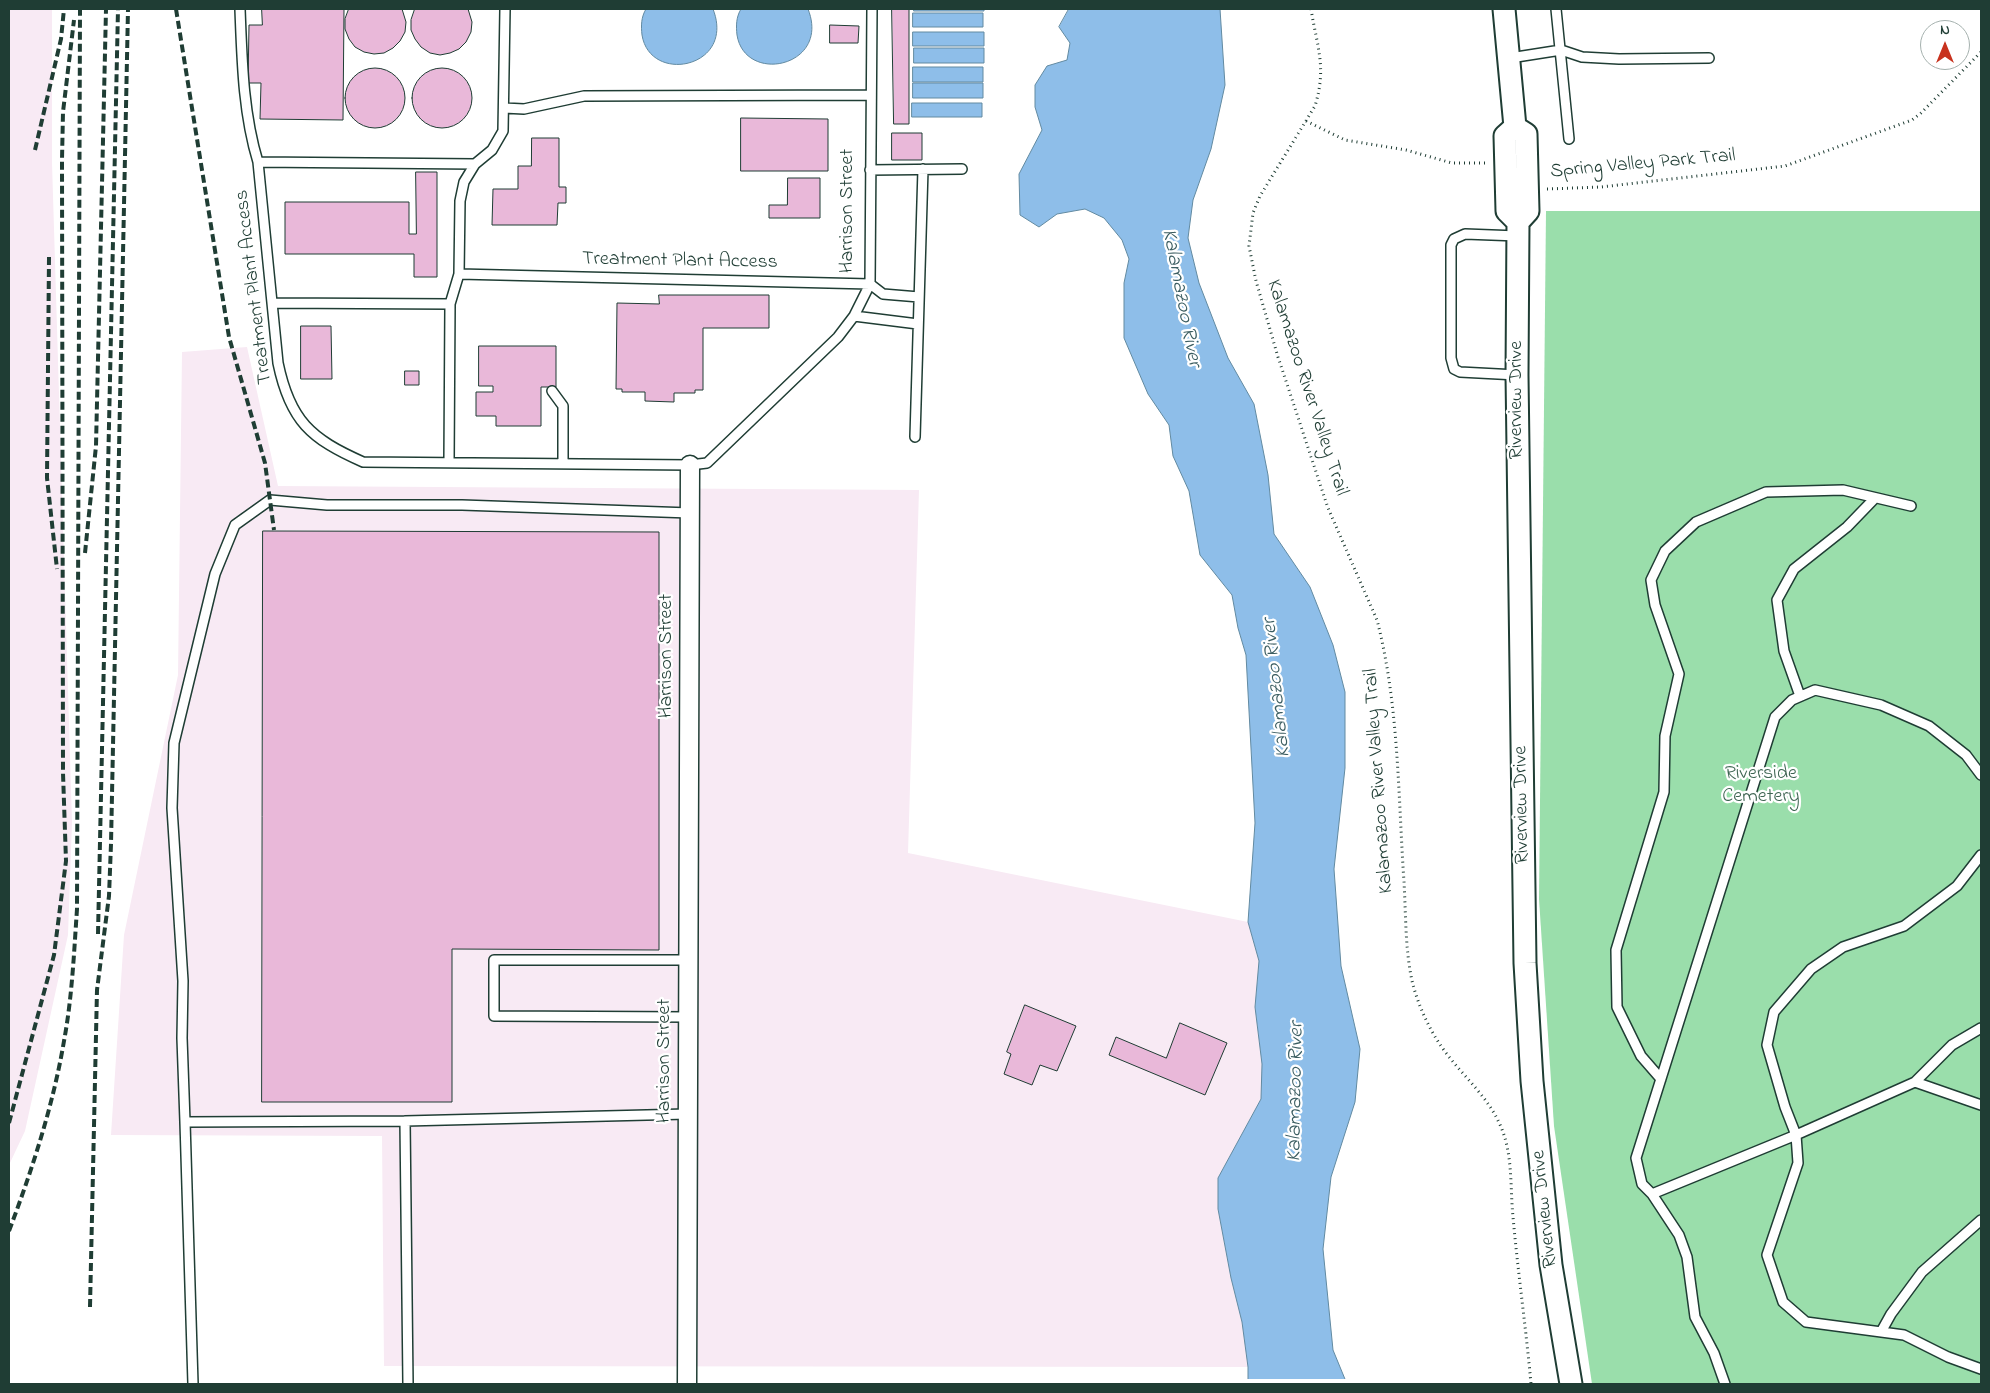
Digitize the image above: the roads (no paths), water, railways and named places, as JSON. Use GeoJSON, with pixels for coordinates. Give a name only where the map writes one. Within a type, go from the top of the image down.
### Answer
{"type":"FeatureCollection","features":[{"type":"Feature","properties":{"kind":"street","name":"Riverview Drive"},"geometry":{"type":"LineString","coordinates":[[1504,9],[1515,127]]}},
{"type":"Feature","properties":{"kind":"street","name":"Riverview Drive"},"geometry":{"type":"LineString","coordinates":[[1515,127],[1505,136],[1507,212],[1518,229]]}},
{"type":"Feature","properties":{"kind":"street","name":"Riverview Drive"},"geometry":{"type":"LineString","coordinates":[[1515,127],[1526,134],[1528,189],[1528,211],[1518,229],[1517,375],[1526,972],[1532,1081],[1551,1265],[1571,1384]]}},
{"type":"Feature","properties":{"kind":"street","name":"Harrison Street"},"geometry":{"type":"LineString","coordinates":[[687,1384],[690,465]]}},
{"type":"Feature","properties":{"kind":"lane","name":"Treatment Plant Access"},"geometry":{"type":"LineString","coordinates":[[240,9],[244,92],[251,139],[258,162],[278,363],[283,387],[296,414],[314,435],[334,450],[363,462],[690,465]]}},
{"type":"Feature","properties":{"kind":"lane"},"geometry":{"type":"LineString","coordinates":[[450,462],[450,304],[459,274],[460,201],[464,182],[475,164],[492,150],[504,131],[505,9]]}},
{"type":"Feature","properties":{"kind":"lane","name":"Harrison Street"},"geometry":{"type":"LineString","coordinates":[[690,465],[707,463],[838,337],[854,316],[870,284],[872,9]]}},
{"type":"Feature","properties":{"kind":"lane"},"geometry":{"type":"LineString","coordinates":[[1556,9],[1569,139]]}},
{"type":"Feature","properties":{"kind":"lane"},"geometry":{"type":"LineString","coordinates":[[1510,58],[1561,50],[1582,57],[1619,59],[1709,58]]}},
{"type":"Feature","properties":{"kind":"lane"},"geometry":{"type":"LineString","coordinates":[[504,108],[524,109],[584,96],[870,96]]}},
{"type":"Feature","properties":{"kind":"lane","name":"Treatment Plant Access"},"geometry":{"type":"LineString","coordinates":[[258,162],[475,164]]}},
{"type":"Feature","properties":{"kind":"lane"},"geometry":{"type":"LineString","coordinates":[[870,170],[962,168]]}},
{"type":"Feature","properties":{"kind":"lane"},"geometry":{"type":"LineString","coordinates":[[915,437],[923,169]]}},
{"type":"Feature","properties":{"kind":"lane"},"geometry":{"type":"LineString","coordinates":[[1517,375],[1460,372],[1454,370],[1450,358],[1451,245],[1454,239],[1459,235],[1518,229]]}},
{"type":"Feature","properties":{"kind":"lane","name":"Treatment Plant Access"},"geometry":{"type":"LineString","coordinates":[[459,274],[870,284]]}},
{"type":"Feature","properties":{"kind":"lane"},"geometry":{"type":"LineString","coordinates":[[870,284],[883,294],[919,297]]}},
{"type":"Feature","properties":{"kind":"lane"},"geometry":{"type":"LineString","coordinates":[[272,302],[450,304]]}},
{"type":"Feature","properties":{"kind":"lane"},"geometry":{"type":"LineString","coordinates":[[854,316],[918,324]]}},
{"type":"Feature","properties":{"kind":"lane"},"geometry":{"type":"LineString","coordinates":[[552,391],[563,406],[563,463]]}},
{"type":"Feature","properties":{"kind":"lane"},"geometry":{"type":"LineString","coordinates":[[1661,1079],[1641,1056],[1617,1007],[1616,950],[1664,792],[1665,736],[1678,674],[1655,605],[1651,580],[1664,551],[1696,522],[1766,492],[1843,490],[1911,506]]}},
{"type":"Feature","properties":{"kind":"lane"},"geometry":{"type":"LineString","coordinates":[[1800,696],[1784,651],[1777,600],[1794,569],[1847,527],[1875,498]]}},
{"type":"Feature","properties":{"kind":"lane"},"geometry":{"type":"LineString","coordinates":[[192,1384],[182,1038],[184,981],[172,808],[174,743],[215,574],[236,525],[270,500],[327,505],[462,505],[690,512]]}},
{"type":"Feature","properties":{"kind":"lane"},"geometry":{"type":"LineString","coordinates":[[1725,1384],[1714,1353],[1695,1317],[1687,1258],[1680,1235],[1652,1194],[1642,1184],[1636,1158],[1775,717],[1792,700],[1815,690],[1880,705],[1929,726],[1966,756],[1981,775]]}},
{"type":"Feature","properties":{"kind":"lane"},"geometry":{"type":"LineString","coordinates":[[1981,855],[1957,886],[1904,926],[1843,947],[1811,969],[1774,1012],[1767,1045],[1785,1107],[1796,1135],[1798,1163],[1767,1255],[1783,1302],[1806,1322],[1904,1335],[1948,1357],[1981,1368]]}},
{"type":"Feature","properties":{"kind":"lane"},"geometry":{"type":"LineString","coordinates":[[688,960],[494,960],[494,1016],[688,1017]]}},
{"type":"Feature","properties":{"kind":"lane"},"geometry":{"type":"LineString","coordinates":[[1652,1194],[1796,1135],[1915,1082],[1952,1045],[1981,1028]]}},
{"type":"Feature","properties":{"kind":"lane"},"geometry":{"type":"LineString","coordinates":[[1915,1082],[1981,1105]]}},
{"type":"Feature","properties":{"kind":"lane"},"geometry":{"type":"LineString","coordinates":[[185,1122],[405,1121],[687,1114]]}},
{"type":"Feature","properties":{"kind":"lane"},"geometry":{"type":"LineString","coordinates":[[405,1121],[408,1384]]}},
{"type":"Feature","properties":{"kind":"lane"},"geometry":{"type":"LineString","coordinates":[[1881,1332],[1891,1314],[1922,1272],[1981,1220]]}},
{"type":"Feature","properties":{"kind":"water"},"geometry":{"type":"Polygon","coordinates":[[[646,9],[713,9],[717,29],[713,45],[703,56],[689,63],[674,64],[660,60],[648,51],[642,35],[643,15],[646,9]]]}},
{"type":"Feature","properties":{"kind":"water"},"geometry":{"type":"Polygon","coordinates":[[[741,9],[808,9],[812,29],[808,45],[798,56],[784,62],[769,64],[755,60],[743,51],[737,35],[738,15],[741,9]]]}},
{"type":"Feature","properties":{"kind":"water"},"geometry":{"type":"Polygon","coordinates":[[[914,9],[984,9],[984,11],[914,11],[914,9]]]}},
{"type":"Feature","properties":{"kind":"water","name":"Kalamazoo River"},"geometry":{"type":"Polygon","coordinates":[[[1069,9],[1220,9],[1225,85],[1211,149],[1193,200],[1188,238],[1199,283],[1228,358],[1254,404],[1268,475],[1274,534],[1310,587],[1333,645],[1345,692],[1345,768],[1334,869],[1341,966],[1360,1049],[1355,1102],[1331,1177],[1323,1249],[1333,1350],[1347,1384],[1248,1384],[1248,1367],[1242,1322],[1231,1278],[1218,1209],[1218,1178],[1261,1099],[1262,1064],[1255,1007],[1259,961],[1248,922],[1255,823],[1246,655],[1238,628],[1232,595],[1200,555],[1189,491],[1173,456],[1169,425],[1148,394],[1124,338],[1124,283],[1129,259],[1122,240],[1104,218],[1085,209],[1057,214],[1039,227],[1020,215],[1019,174],[1042,130],[1035,107],[1035,85],[1047,66],[1067,60],[1070,43],[1059,27],[1069,9]]]}},
{"type":"Feature","properties":{"kind":"water"},"geometry":{"type":"Polygon","coordinates":[[[913,13],[983,13],[983,27],[913,27],[913,13]]]}},
{"type":"Feature","properties":{"kind":"water"},"geometry":{"type":"Polygon","coordinates":[[[913,32],[984,32],[984,46],[913,46],[913,32]]]}},
{"type":"Feature","properties":{"kind":"water"},"geometry":{"type":"Polygon","coordinates":[[[914,48],[984,48],[984,63],[914,63],[914,48]]]}},
{"type":"Feature","properties":{"kind":"water"},"geometry":{"type":"Polygon","coordinates":[[[913,67],[983,67],[983,82],[913,82],[913,67]]]}},
{"type":"Feature","properties":{"kind":"water"},"geometry":{"type":"Polygon","coordinates":[[[913,83],[983,83],[983,98],[913,98],[913,83]]]}},
{"type":"Feature","properties":{"kind":"water"},"geometry":{"type":"Polygon","coordinates":[[[912,103],[982,103],[982,117],[912,117],[912,103]]]}},
{"type":"Feature","properties":{"kind":"railway"},"geometry":{"type":"LineString","coordinates":[[35,150],[61,39],[64,9]]}},
{"type":"Feature","properties":{"kind":"railway"},"geometry":{"type":"LineString","coordinates":[[9,1231],[26,1185],[54,1090],[67,1025],[77,909],[80,9]]}},
{"type":"Feature","properties":{"kind":"railway"},"geometry":{"type":"LineString","coordinates":[[85,553],[96,446],[106,9]]}},
{"type":"Feature","properties":{"kind":"railway"},"geometry":{"type":"LineString","coordinates":[[98,934],[118,9]]}},
{"type":"Feature","properties":{"kind":"railway"},"geometry":{"type":"LineString","coordinates":[[90,1307],[97,990],[109,896],[111,844],[128,9]]}},
{"type":"Feature","properties":{"kind":"railway"},"geometry":{"type":"LineString","coordinates":[[176,9],[229,337],[265,463],[274,530]]}},
{"type":"Feature","properties":{"kind":"railway"},"geometry":{"type":"LineString","coordinates":[[9,1123],[54,955],[66,861],[63,773],[62,160],[63,112],[74,20]]}},
{"type":"Feature","properties":{"kind":"railway"},"geometry":{"type":"LineString","coordinates":[[49,257],[47,478],[57,569]]}},
{"type":"Feature","properties":{"kind":"park label","name":"Riverside Cemetery"},"geometry":{"type":"Point","coordinates":[1761,786]}}]}
